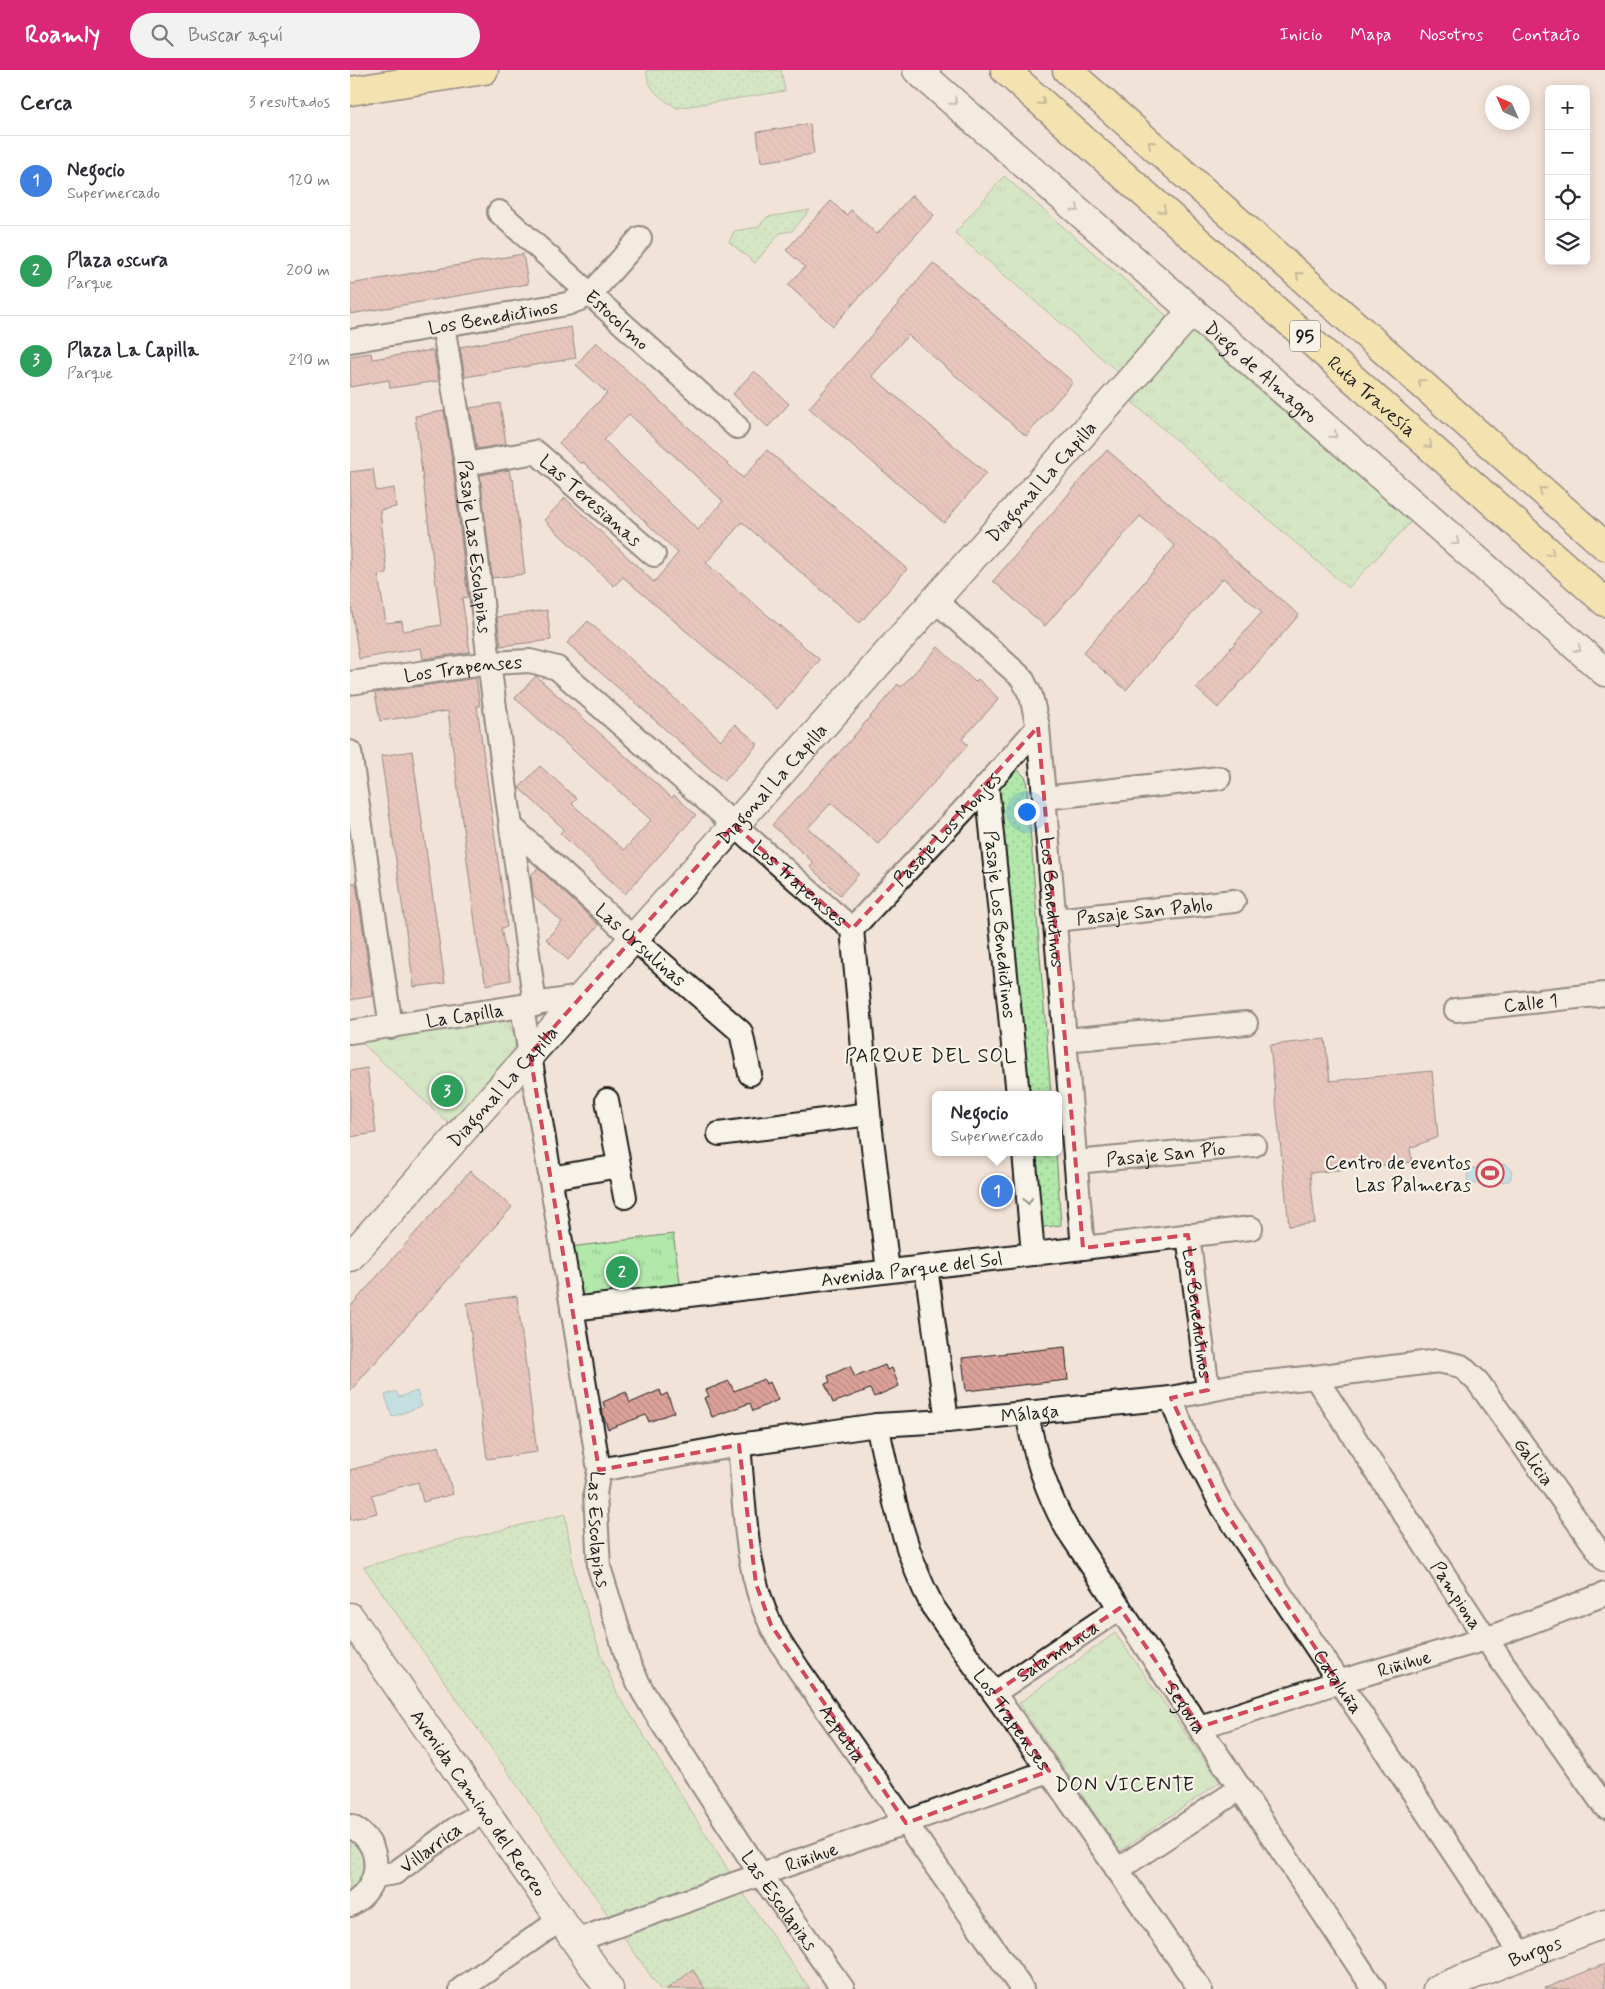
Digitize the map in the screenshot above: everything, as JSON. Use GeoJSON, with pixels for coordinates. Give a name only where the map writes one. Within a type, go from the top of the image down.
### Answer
{"type":"FeatureCollection","features":[{"type":"Feature","properties":{"kind":"main road"},"geometry":{"type":"LineString","coordinates":[[350,92],[377,79],[484,70]]}},
{"type":"Feature","properties":{"kind":"main road","name":"Ruta Travesía"},"geometry":{"type":"LineString","coordinates":[[1005,70],[1605,602]]}},
{"type":"Feature","properties":{"kind":"main road","name":"95"},"geometry":{"type":"LineString","coordinates":[[1067,70],[1605,546]]}},
{"type":"Feature","properties":{"kind":"street","name":"Diego de Almagro"},"geometry":{"type":"LineString","coordinates":[[917,70],[1605,672]]}},
{"type":"Feature","properties":{"kind":"street","name":"Estocolmo"},"geometry":{"type":"LineString","coordinates":[[499,212],[737,427]]}},
{"type":"Feature","properties":{"kind":"street","name":"Los Benedictinos"},"geometry":{"type":"LineString","coordinates":[[350,341],[567,304],[590,295],[640,238]]}},
{"type":"Feature","properties":{"kind":"street","name":"Diagonal La Capilla"},"geometry":{"type":"LineString","coordinates":[[350,1257],[1192,310]]}},
{"type":"Feature","properties":{"kind":"street","name":"Pasaje Las Escolapias"},"geometry":{"type":"LineString","coordinates":[[443,325],[466,464],[489,663],[511,826],[528,1006]]}},
{"type":"Feature","properties":{"kind":"street","name":"Las Teresianas"},"geometry":{"type":"LineString","coordinates":[[466,464],[536,452],[654,555]]}},
{"type":"Feature","properties":{"kind":"street","name":"Los Benedictinos"},"geometry":{"type":"LineString","coordinates":[[934,599],[1022,678],[1031,696],[1038,727],[1083,1248]]}},
{"type":"Feature","properties":{"kind":"street","name":"Los Trapenses"},"geometry":{"type":"LineString","coordinates":[[350,683],[489,663],[530,661],[557,668],[852,929],[869,1114],[888,1271]]}},
{"type":"Feature","properties":{"kind":"street","name":"Pasaje Los Monjes"},"geometry":{"type":"LineString","coordinates":[[852,929],[987,785],[1038,727]]}},
{"type":"Feature","properties":{"kind":"street"},"geometry":{"type":"LineString","coordinates":[[350,752],[391,1027]]}},
{"type":"Feature","properties":{"kind":"street"},"geometry":{"type":"LineString","coordinates":[[1044,798],[1219,778]]}},
{"type":"Feature","properties":{"kind":"street","name":"Pasaje Los Benedictinos"},"geometry":{"type":"LineString","coordinates":[[987,785],[1018,1091]]}},
{"type":"Feature","properties":{"kind":"street","name":"Las Ursulinas"},"geometry":{"type":"LineString","coordinates":[[511,826],[633,938],[741,1032],[750,1074]]}},
{"type":"Feature","properties":{"kind":"street","name":"Pasaje San Pablo"},"geometry":{"type":"LineString","coordinates":[[1055,920],[1234,901]]}},
{"type":"Feature","properties":{"kind":"street","name":"Calle 1"},"geometry":{"type":"LineString","coordinates":[[1456,1010],[1605,994]]}},
{"type":"Feature","properties":{"kind":"street","name":"La Capilla"},"geometry":{"type":"LineString","coordinates":[[350,1032],[581,998]]}},
{"type":"Feature","properties":{"kind":"street","name":"Las Escolapias"},"geometry":{"type":"LineString","coordinates":[[528,1006],[530,1054],[599,1470],[595,1494],[599,1567],[629,1664],[660,1720],[761,1875],[843,1989]]}},
{"type":"Feature","properties":{"kind":"street"},"geometry":{"type":"LineString","coordinates":[[1065,1040],[1246,1023]]}},
{"type":"Feature","properties":{"kind":"street"},"geometry":{"type":"LineString","coordinates":[[607,1100],[625,1197]]}},
{"type":"Feature","properties":{"kind":"street"},"geometry":{"type":"LineString","coordinates":[[719,1134],[869,1114]]}},
{"type":"Feature","properties":{"kind":"street","name":"Pasaje San Pío"},"geometry":{"type":"LineString","coordinates":[[1076,1162],[1254,1145]]}},
{"type":"Feature","properties":{"kind":"street"},"geometry":{"type":"LineString","coordinates":[[1024,1156],[1034,1254]]}},
{"type":"Feature","properties":{"kind":"street"},"geometry":{"type":"LineString","coordinates":[[550,1178],[619,1166]]}},
{"type":"Feature","properties":{"kind":"street","name":"Avenida Parque del Sol"},"geometry":{"type":"LineString","coordinates":[[572,1309],[1251,1228]]}},
{"type":"Feature","properties":{"kind":"street","name":"Los Benedictinos"},"geometry":{"type":"LineString","coordinates":[[1188,1235],[1208,1390]]}},
{"type":"Feature","properties":{"kind":"street"},"geometry":{"type":"LineString","coordinates":[[926,1267],[947,1421]]}},
{"type":"Feature","properties":{"kind":"street","name":"Málaga"},"geometry":{"type":"LineString","coordinates":[[599,1470],[739,1445],[877,1425],[947,1421],[1171,1398],[1230,1386],[1438,1361],[1461,1366]]}},
{"type":"Feature","properties":{"kind":"street","name":"Galicia"},"geometry":{"type":"LineString","coordinates":[[1461,1366],[1478,1382],[1605,1560]]}},
{"type":"Feature","properties":{"kind":"street","name":"Pampiona"},"geometry":{"type":"LineString","coordinates":[[1315,1377],[1486,1639],[1605,1807]]}},
{"type":"Feature","properties":{"kind":"street","name":"Cataluña"},"geometry":{"type":"LineString","coordinates":[[1171,1398],[1185,1435],[1223,1508],[1522,1955]]}},
{"type":"Feature","properties":{"kind":"street","name":"Segovia"},"geometry":{"type":"LineString","coordinates":[[1027,1412],[1038,1465],[1056,1509],[1374,1989]]}},
{"type":"Feature","properties":{"kind":"street","name":"Los Trapenses"},"geometry":{"type":"LineString","coordinates":[[877,1425],[894,1498],[919,1580],[933,1607],[1200,1989]]}},
{"type":"Feature","properties":{"kind":"street","name":"Azpeitia"},"geometry":{"type":"LineString","coordinates":[[739,1445],[748,1542],[756,1584],[771,1625],[799,1670],[1022,1989]]}},
{"type":"Feature","properties":{"kind":"street","name":"Riñihue"},"geometry":{"type":"LineString","coordinates":[[1200,1727],[1338,1682],[1486,1639],[1605,1594]]}},
{"type":"Feature","properties":{"kind":"street","name":"Salamanca"},"geometry":{"type":"LineString","coordinates":[[994,1693],[1120,1608]]}},
{"type":"Feature","properties":{"kind":"street","name":"Avenida Camino del Recreo"},"geometry":{"type":"LineString","coordinates":[[350,1616],[608,1989]]}},
{"type":"Feature","properties":{"kind":"street","name":"Riñihue"},"geometry":{"type":"LineString","coordinates":[[461,1989],[568,1931],[761,1875],[1049,1771]]}},
{"type":"Feature","properties":{"kind":"street"},"geometry":{"type":"LineString","coordinates":[[1117,1870],[1241,1788]]}},
{"type":"Feature","properties":{"kind":"street","name":"Villarrica"},"geometry":{"type":"LineString","coordinates":[[375,1876],[395,1873],[456,1829],[484,1812]]}},
{"type":"Feature","properties":{"kind":"street","name":"Villarrica"},"geometry":{"type":"LineString","coordinates":[[350,1826],[364,1835],[372,1847],[376,1861],[375,1876],[369,1889],[360,1900],[350,1905]]}},
{"type":"Feature","properties":{"kind":"street","name":"Burgos"},"geometry":{"type":"LineString","coordinates":[[1437,1989],[1605,1923]]}},
{"type":"Feature","properties":{"kind":"highlighted area"},"geometry":{"type":"Polygon","coordinates":[[[1038,727],[1083,1248],[1188,1235],[1208,1390],[1171,1398],[1223,1508],[1338,1682],[1200,1727],[1120,1608],[994,1693],[1049,1771],[906,1823],[771,1625],[756,1584],[739,1445],[599,1470],[530,1054],[734,825],[852,929],[1038,727]]]}},
{"type":"Feature","properties":{"kind":"green space"},"geometry":{"type":"Polygon","coordinates":[[[646,70],[781,70],[785,91],[677,108],[656,93],[650,84],[646,70]]]}},
{"type":"Feature","properties":{"kind":"green space"},"geometry":{"type":"Polygon","coordinates":[[[1004,176],[1167,316],[1119,373],[955,233],[1004,176]]]}},
{"type":"Feature","properties":{"kind":"green space"},"geometry":{"type":"Polygon","coordinates":[[[810,210],[792,231],[780,233],[755,263],[729,242],[734,231],[758,227],[767,217],[810,210]]]}},
{"type":"Feature","properties":{"kind":"green space"},"geometry":{"type":"Polygon","coordinates":[[[1192,332],[1411,522],[1348,588],[1132,402],[1192,332]]]}},
{"type":"Feature","properties":{"kind":"green space"},"geometry":{"type":"Polygon","coordinates":[[[1014,766],[1026,778],[1051,1091],[1025,1091],[996,785],[1014,766]]]}},
{"type":"Feature","properties":{"kind":"green space"},"geometry":{"type":"Polygon","coordinates":[[[506,1019],[517,1039],[510,1060],[448,1123],[361,1042],[506,1019]]]}},
{"type":"Feature","properties":{"kind":"green space"},"geometry":{"type":"Polygon","coordinates":[[[1030,1156],[1056,1156],[1061,1225],[1037,1228],[1030,1156]]]}},
{"type":"Feature","properties":{"kind":"green space"},"geometry":{"type":"Polygon","coordinates":[[[673,1234],[682,1296],[572,1309],[562,1248],[673,1234]]]}},
{"type":"Feature","properties":{"kind":"green space"},"geometry":{"type":"Polygon","coordinates":[[[565,1514],[575,1576],[601,1655],[617,1693],[738,1886],[810,1989],[660,1989],[364,1567],[565,1514]]]}},
{"type":"Feature","properties":{"kind":"green space"},"geometry":{"type":"Polygon","coordinates":[[[1115,1633],[1220,1782],[1120,1851],[1019,1703],[1115,1633]]]}},
{"type":"Feature","properties":{"kind":"green space"},"geometry":{"type":"Polygon","coordinates":[[[350,1833],[366,1852],[367,1876],[350,1896],[350,1833]]]}},
{"type":"Feature","properties":{"kind":"water","name":"Centro de eventos Las Palmeras"},"geometry":{"type":"Polygon","coordinates":[[[1504,1164],[1511,1171],[1509,1181],[1468,1184],[1467,1169],[1504,1164]]]}},
{"type":"Feature","properties":{"kind":"water"},"geometry":{"type":"Polygon","coordinates":[[[396,1391],[399,1397],[417,1391],[422,1406],[392,1417],[385,1395],[396,1391]]]}},
{"type":"Feature","properties":{"kind":"building"},"geometry":{"type":"Polygon","coordinates":[[[810,124],[814,154],[761,162],[757,132],[810,124]]]}},
{"type":"Feature","properties":{"kind":"building"},"geometry":{"type":"Polygon","coordinates":[[[912,195],[934,215],[833,326],[788,285],[805,267],[786,250],[831,201],[846,215],[851,210],[877,234],[912,195]]]}},
{"type":"Feature","properties":{"kind":"building"},"geometry":{"type":"Polygon","coordinates":[[[523,254],[528,284],[350,314],[350,284],[523,254]]]}},
{"type":"Feature","properties":{"kind":"building"},"geometry":{"type":"Polygon","coordinates":[[[933,263],[1073,382],[1026,436],[908,335],[872,376],[986,473],[944,523],[809,408],[933,263]]]}},
{"type":"Feature","properties":{"kind":"building"},"geometry":{"type":"Polygon","coordinates":[[[571,327],[576,358],[465,377],[460,347],[571,327]]]}},
{"type":"Feature","properties":{"kind":"building"},"geometry":{"type":"Polygon","coordinates":[[[596,342],[743,478],[767,450],[907,569],[860,623],[742,522],[706,563],[820,660],[777,709],[623,577],[614,586],[544,520],[565,498],[654,582],[678,553],[583,462],[581,464],[559,443],[607,393],[576,365],[596,342]],[[629,414],[604,440],[698,530],[723,501],[629,414]]]}},
{"type":"Feature","properties":{"kind":"building"},"geometry":{"type":"Polygon","coordinates":[[[433,350],[439,381],[390,388],[389,380],[350,387],[350,356],[371,353],[372,359],[433,350]]]}},
{"type":"Feature","properties":{"kind":"building"},"geometry":{"type":"Polygon","coordinates":[[[754,371],[789,404],[768,427],[733,394],[754,371]]]}},
{"type":"Feature","properties":{"kind":"building"},"geometry":{"type":"Polygon","coordinates":[[[500,403],[506,444],[477,449],[470,408],[500,403]]]}},
{"type":"Feature","properties":{"kind":"building"},"geometry":{"type":"Polygon","coordinates":[[[444,411],[453,466],[468,597],[462,598],[470,652],[423,659],[421,648],[359,659],[350,599],[350,472],[373,469],[376,491],[394,488],[396,507],[380,510],[387,574],[378,575],[386,623],[402,621],[403,631],[441,625],[415,416],[444,411]]]}},
{"type":"Feature","properties":{"kind":"building"},"geometry":{"type":"Polygon","coordinates":[[[1107,450],[1299,615],[1218,708],[1196,688],[1262,612],[1223,578],[1126,690],[1083,653],[1175,546],[1140,516],[1045,626],[993,581],[1107,450]]]}},
{"type":"Feature","properties":{"kind":"building"},"geometry":{"type":"Polygon","coordinates":[[[509,470],[511,479],[513,479],[525,574],[492,578],[480,475],[509,470]]]}},
{"type":"Feature","properties":{"kind":"building"},"geometry":{"type":"Polygon","coordinates":[[[547,610],[551,640],[501,646],[497,617],[547,610]]]}},
{"type":"Feature","properties":{"kind":"building"},"geometry":{"type":"Polygon","coordinates":[[[588,621],[721,740],[735,724],[758,744],[724,781],[567,643],[588,621]]]}},
{"type":"Feature","properties":{"kind":"building"},"geometry":{"type":"Polygon","coordinates":[[[938,647],[975,682],[978,679],[999,699],[962,739],[968,745],[878,844],[831,803],[808,828],[859,874],[840,895],[810,867],[814,863],[772,825],[847,744],[898,684],[901,687],[938,647]]]}},
{"type":"Feature","properties":{"kind":"building"},"geometry":{"type":"Polygon","coordinates":[[[536,676],[672,798],[674,795],[696,815],[625,894],[560,833],[564,829],[519,788],[540,766],[577,799],[572,804],[624,850],[651,820],[515,698],[536,676]]]}},
{"type":"Feature","properties":{"kind":"building"},"geometry":{"type":"Polygon","coordinates":[[[476,678],[480,706],[477,706],[507,927],[501,928],[511,980],[486,985],[478,946],[448,711],[380,721],[375,693],[476,678]]]}},
{"type":"Feature","properties":{"kind":"building"},"geometry":{"type":"Polygon","coordinates":[[[412,751],[445,983],[414,987],[381,756],[412,751]]]}},
{"type":"Feature","properties":{"kind":"building"},"geometry":{"type":"Polygon","coordinates":[[[538,868],[599,925],[568,960],[546,939],[562,922],[533,895],[531,875],[538,868]]]}},
{"type":"Feature","properties":{"kind":"building"},"geometry":{"type":"Polygon","coordinates":[[[350,883],[356,883],[373,996],[350,1000],[350,883]]]}},
{"type":"Feature","properties":{"kind":"building","name":"Centro de eventos Las Palmeras"},"geometry":{"type":"Polygon","coordinates":[[[1325,1039],[1330,1081],[1432,1071],[1438,1137],[1410,1148],[1412,1162],[1310,1173],[1315,1223],[1289,1226],[1270,1045],[1325,1039]]]}},
{"type":"Feature","properties":{"kind":"building"},"geometry":{"type":"Polygon","coordinates":[[[367,1068],[376,1133],[350,1137],[350,1071],[367,1068]]]}},
{"type":"Feature","properties":{"kind":"building"},"geometry":{"type":"Polygon","coordinates":[[[470,1171],[512,1207],[350,1391],[350,1307],[470,1171]]]}},
{"type":"Feature","properties":{"kind":"building"},"geometry":{"type":"Polygon","coordinates":[[[517,1296],[537,1452],[487,1459],[467,1303],[517,1296]]]}},
{"type":"Feature","properties":{"kind":"building"},"geometry":{"type":"Polygon","coordinates":[[[1065,1347],[1068,1380],[966,1391],[962,1358],[1065,1347]]]}},
{"type":"Feature","properties":{"kind":"building"},"geometry":{"type":"Polygon","coordinates":[[[885,1365],[887,1370],[892,1368],[899,1386],[874,1397],[870,1389],[833,1403],[825,1384],[830,1382],[828,1376],[850,1366],[855,1377],[885,1365]]]}},
{"type":"Feature","properties":{"kind":"building"},"geometry":{"type":"Polygon","coordinates":[[[764,1379],[766,1384],[770,1382],[778,1400],[753,1411],[750,1403],[712,1417],[704,1398],[709,1396],[706,1390],[729,1381],[734,1391],[764,1379]]]}},
{"type":"Feature","properties":{"kind":"building"},"geometry":{"type":"Polygon","coordinates":[[[660,1390],[662,1396],[667,1393],[674,1412],[649,1422],[646,1415],[608,1429],[602,1409],[605,1408],[603,1402],[626,1392],[630,1403],[660,1390]]]}},
{"type":"Feature","properties":{"kind":"building"},"geometry":{"type":"Polygon","coordinates":[[[439,1446],[453,1494],[423,1502],[418,1482],[372,1495],[377,1513],[350,1520],[350,1470],[439,1446]]]}},
{"type":"Feature","properties":{"kind":"building"},"geometry":{"type":"Polygon","coordinates":[[[1605,1964],[1605,1989],[1545,1989],[1545,1988],[1605,1964]]]}},
{"type":"Feature","properties":{"kind":"building"},"geometry":{"type":"Polygon","coordinates":[[[693,1970],[705,1989],[667,1989],[693,1970]]]}},
{"type":"Feature","properties":{"kind":"place","name":"Plaza La Capilla"},"geometry":{"type":"Point","coordinates":[447,1091]}},
{"type":"Feature","properties":{"kind":"place","name":"Centro de eventos Las Palmeras"},"geometry":{"type":"Point","coordinates":[1490,1173]}},
{"type":"Feature","properties":{"kind":"place","name":"Negocio"},"geometry":{"type":"Point","coordinates":[997,1191]}},
{"type":"Feature","properties":{"kind":"place","name":"Plaza oscura"},"geometry":{"type":"Point","coordinates":[622,1272]}},
{"type":"Feature","properties":{"kind":"district","name":"PARQUE DEL SOL"},"geometry":{"type":"Point","coordinates":[931,1055]}},
{"type":"Feature","properties":{"kind":"district","name":"DON VICENTE"},"geometry":{"type":"Point","coordinates":[1125,1784]}}]}
